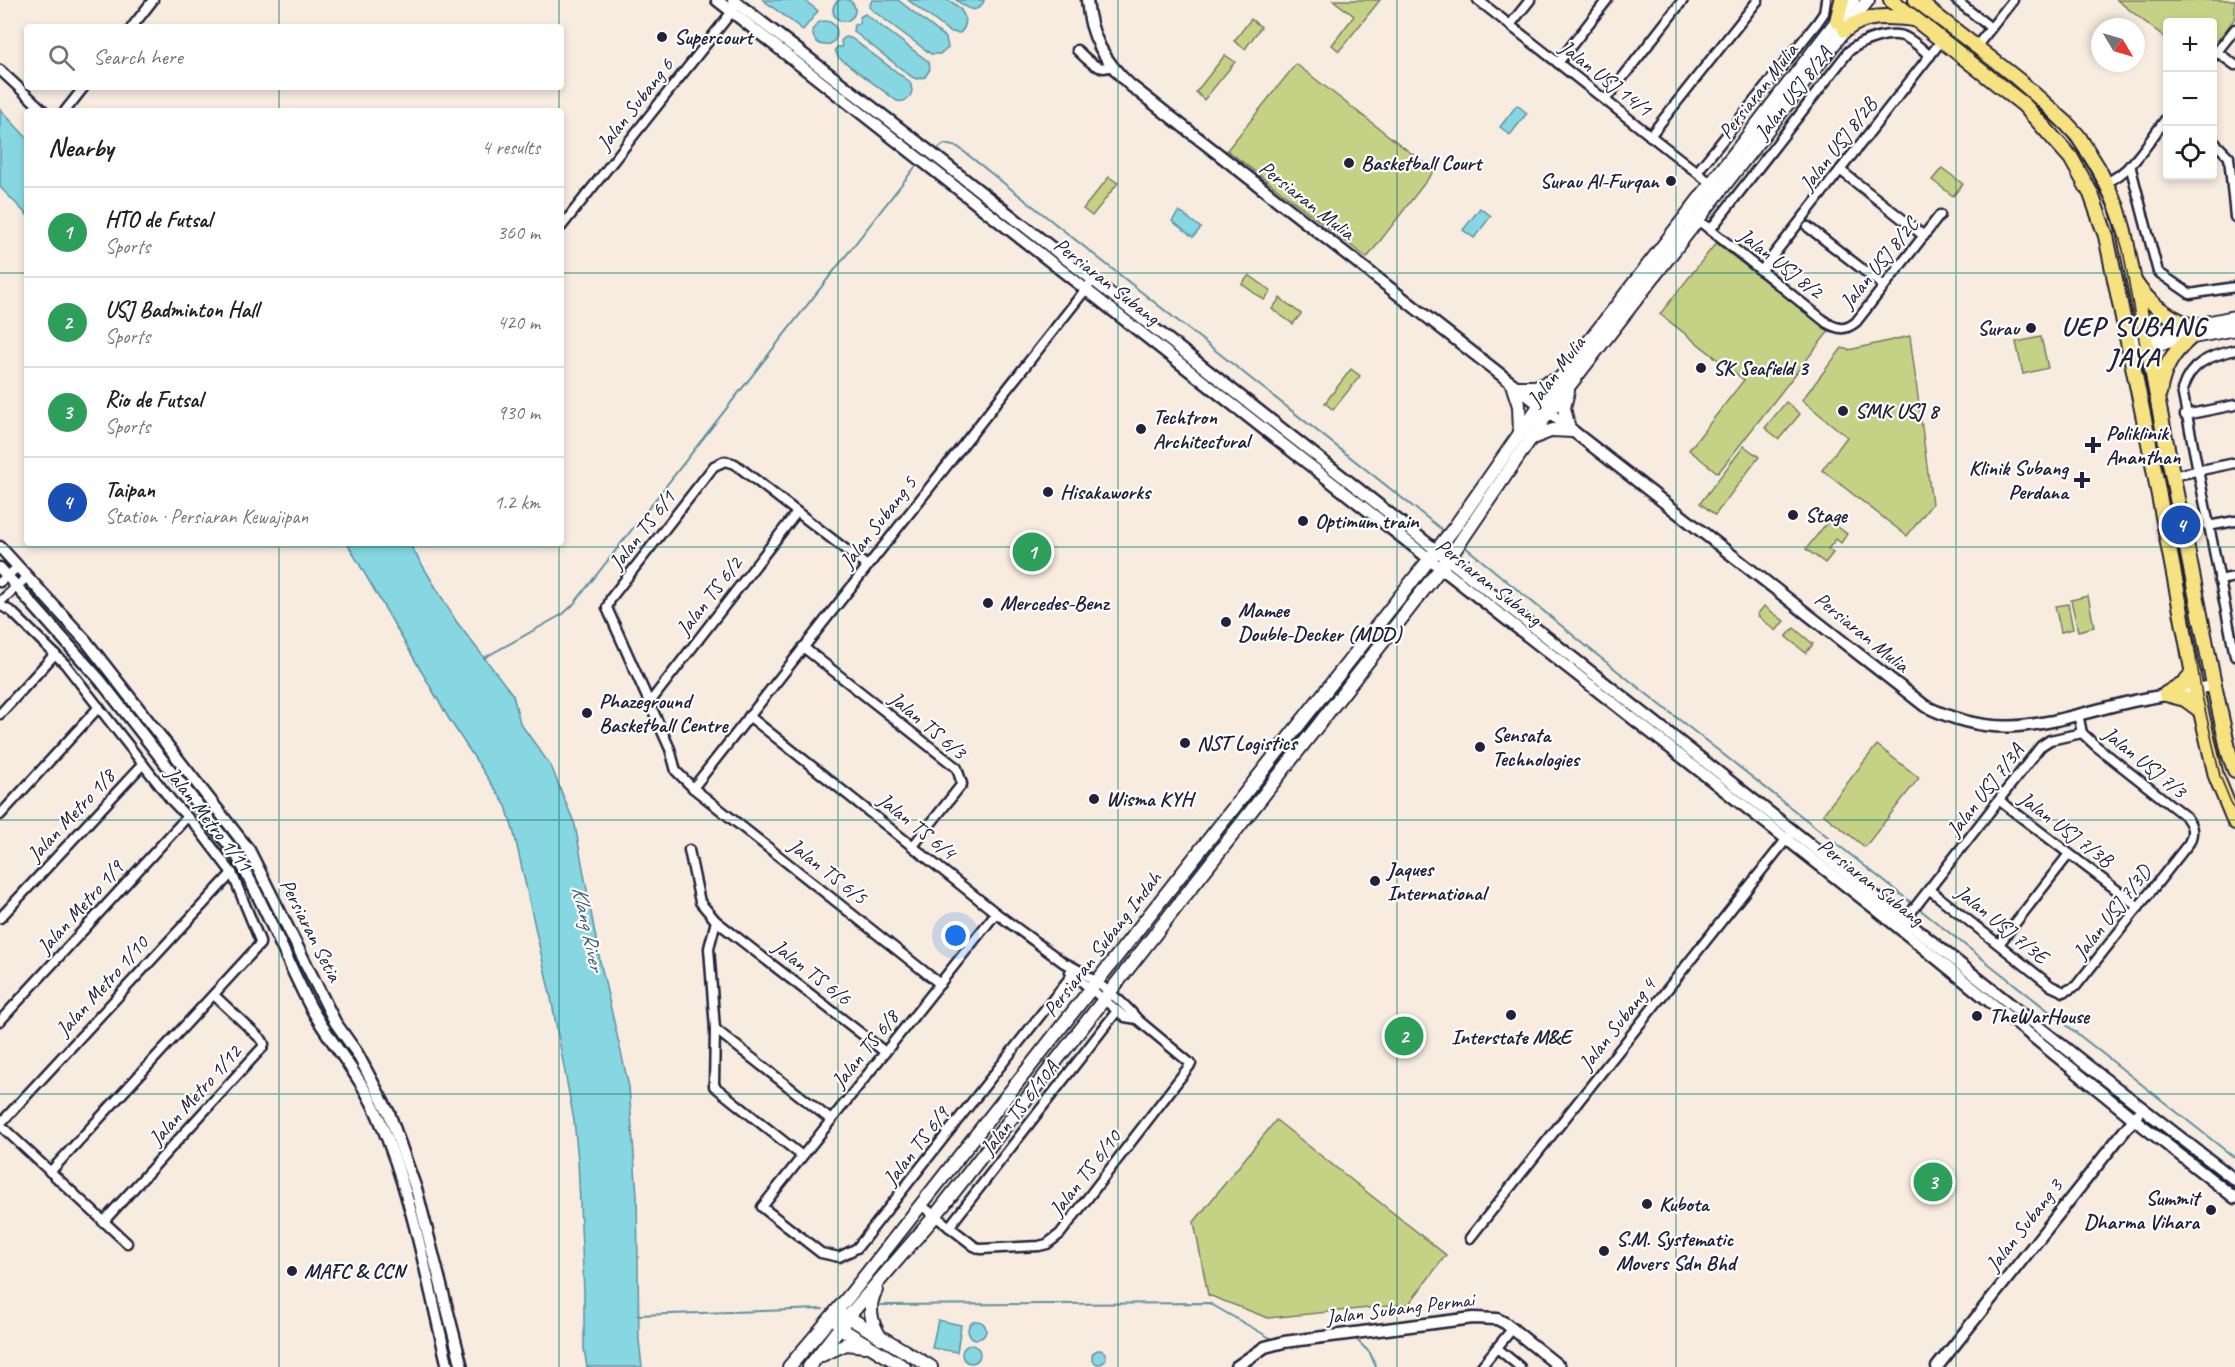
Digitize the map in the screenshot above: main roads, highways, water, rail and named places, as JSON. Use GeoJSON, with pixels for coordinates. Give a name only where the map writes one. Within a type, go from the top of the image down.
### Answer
{"type":"FeatureCollection","features":[{"type":"Feature","properties":{"kind":"main road"},"geometry":{"type":"LineString","coordinates":[[1842,0],[1841,26],[1874,17],[1894,16],[1916,20]]}},
{"type":"Feature","properties":{"kind":"main road","name":"Persiaran Mulia"},"geometry":{"type":"LineString","coordinates":[[1841,26],[1853,0]]}},
{"type":"Feature","properties":{"kind":"main road","name":"Persiaran Mulia"},"geometry":{"type":"LineString","coordinates":[[1566,380],[1841,26],[1868,0]]}},
{"type":"Feature","properties":{"kind":"main road"},"geometry":{"type":"LineString","coordinates":[[1891,0],[2024,105],[2071,158],[2091,194],[2103,228],[2129,344],[2200,710],[2216,776],[2235,822]]}},
{"type":"Feature","properties":{"kind":"main road"},"geometry":{"type":"LineString","coordinates":[[1916,0],[2054,110],[2088,150],[2117,207],[2124,231],[2214,685],[2235,770]]}},
{"type":"Feature","properties":{"kind":"main road"},"geometry":{"type":"LineString","coordinates":[[1927,0],[1965,38]]}},
{"type":"Feature","properties":{"kind":"main road","name":"Persiaran Mulia"},"geometry":{"type":"LineString","coordinates":[[1698,220],[1716,187]]}},
{"type":"Feature","properties":{"kind":"main road","name":"Jalan Mulia"},"geometry":{"type":"LineString","coordinates":[[1447,560],[1466,536],[1524,437],[1544,409],[1698,220]]}},
{"type":"Feature","properties":{"kind":"main road"},"geometry":{"type":"LineString","coordinates":[[2133,280],[2143,295],[2191,332]]}},
{"type":"Feature","properties":{"kind":"main road"},"geometry":{"type":"LineString","coordinates":[[2158,400],[2163,373],[2168,362],[2191,332],[2235,317]]}},
{"type":"Feature","properties":{"kind":"main road"},"geometry":{"type":"LineString","coordinates":[[2129,344],[2191,332],[2235,329]]}},
{"type":"Feature","properties":{"kind":"main road"},"geometry":{"type":"LineString","coordinates":[[1566,380],[1564,408],[1571,430],[1553,430],[1524,437],[1514,386],[1535,387],[1566,380]]}},
{"type":"Feature","properties":{"kind":"main road","name":"Persiaran Subang Indah"},"geometry":{"type":"LineString","coordinates":[[789,1367],[835,1314],[1524,437]]}},
{"type":"Feature","properties":{"kind":"main road","name":"Persiaran Subang Indah"},"geometry":{"type":"LineString","coordinates":[[812,1362],[935,1216],[1447,560]]}},
{"type":"Feature","properties":{"kind":"main road"},"geometry":{"type":"LineString","coordinates":[[2193,673],[2184,683],[2166,693],[2185,699],[2200,710]]}},
{"type":"Feature","properties":{"kind":"main road"},"geometry":{"type":"LineString","coordinates":[[881,1281],[871,1304],[873,1323],[882,1339]]}},
{"type":"Feature","properties":{"kind":"main road"},"geometry":{"type":"LineString","coordinates":[[835,1314],[848,1317],[931,1367]]}},
{"type":"Feature","properties":{"kind":"main road"},"geometry":{"type":"LineString","coordinates":[[835,1314],[840,1328],[903,1367]]}},
{"type":"Feature","properties":{"kind":"main road"},"geometry":{"type":"LineString","coordinates":[[812,1362],[846,1344],[872,1348]]}},
{"type":"Feature","properties":{"kind":"water"},"geometry":{"type":"Polygon","coordinates":[[[844,-1],[852,2],[855,10],[852,18],[844,21],[836,18],[833,10],[836,2],[844,-1]]]}},
{"type":"Feature","properties":{"kind":"water"},"geometry":{"type":"Polygon","coordinates":[[[763,0],[804,0],[818,11],[803,30],[763,0]]]}},
{"type":"Feature","properties":{"kind":"water"},"geometry":{"type":"Polygon","coordinates":[[[872,0],[898,0],[946,38],[948,48],[940,54],[931,54],[872,10],[869,7],[872,0]]]}},
{"type":"Feature","properties":{"kind":"water"},"geometry":{"type":"Polygon","coordinates":[[[908,0],[952,2],[963,14],[964,28],[960,33],[950,32],[908,0]]]}},
{"type":"Feature","properties":{"kind":"water"},"geometry":{"type":"Polygon","coordinates":[[[956,0],[984,1],[978,8],[972,9],[956,0]]]}},
{"type":"Feature","properties":{"kind":"water"},"geometry":{"type":"Polygon","coordinates":[[[865,14],[929,62],[930,69],[925,77],[917,79],[912,77],[853,31],[854,25],[860,23],[860,17],[865,14]]]}},
{"type":"Feature","properties":{"kind":"water"},"geometry":{"type":"Polygon","coordinates":[[[825,21],[833,25],[837,33],[833,41],[825,45],[817,41],[813,33],[817,25],[825,21]]]}},
{"type":"Feature","properties":{"kind":"water"},"geometry":{"type":"Polygon","coordinates":[[[845,37],[851,38],[910,82],[912,90],[909,98],[905,101],[897,101],[838,57],[835,50],[837,47],[842,47],[841,41],[845,37]]]}},
{"type":"Feature","properties":{"kind":"water"},"geometry":{"type":"Polygon","coordinates":[[[1517,105],[1527,113],[1510,135],[1500,127],[1517,105]]]}},
{"type":"Feature","properties":{"kind":"water"},"geometry":{"type":"Polygon","coordinates":[[[0,109],[24,135],[24,212],[0,187],[0,109]]]}},
{"type":"Feature","properties":{"kind":"water"},"geometry":{"type":"Polygon","coordinates":[[[1480,208],[1491,216],[1474,238],[1463,230],[1480,208]]]}},
{"type":"Feature","properties":{"kind":"water"},"geometry":{"type":"Polygon","coordinates":[[[1179,211],[1201,228],[1193,237],[1172,221],[1179,211]]]}},
{"type":"Feature","properties":{"kind":"water","name":"Klang River"},"geometry":{"type":"Polygon","coordinates":[[[349,546],[411,546],[456,621],[513,695],[520,723],[551,766],[575,825],[600,961],[629,1087],[637,1195],[639,1340],[642,1367],[587,1367],[584,1349],[584,1292],[578,1160],[574,1120],[552,1003],[506,806],[449,719],[349,546]]]}},
{"type":"Feature","properties":{"kind":"water"},"geometry":{"type":"Polygon","coordinates":[[[938,1320],[961,1325],[957,1352],[932,1348],[938,1320]]]}},
{"type":"Feature","properties":{"kind":"water"},"geometry":{"type":"Polygon","coordinates":[[[973,1321],[981,1321],[986,1326],[984,1337],[973,1339],[968,1334],[968,1326],[973,1321]]]}},
{"type":"Feature","properties":{"kind":"water"},"geometry":{"type":"Polygon","coordinates":[[[971,1345],[977,1348],[980,1354],[977,1360],[971,1363],[965,1360],[962,1354],[965,1348],[971,1345]]]}},
{"type":"Feature","properties":{"kind":"water"},"geometry":{"type":"Polygon","coordinates":[[[1096,1350],[1102,1350],[1106,1357],[1102,1364],[1096,1364],[1092,1360],[1092,1354],[1096,1350]]]}},
{"type":"Feature","properties":{"kind":"waterway"},"geometry":{"type":"LineString","coordinates":[[934,152],[944,144],[958,147],[1445,532]]}},
{"type":"Feature","properties":{"kind":"waterway"},"geometry":{"type":"LineString","coordinates":[[484,658],[563,614],[573,605],[919,162]]}},
{"type":"Feature","properties":{"kind":"waterway"},"geometry":{"type":"LineString","coordinates":[[1464,546],[1596,654],[2235,1158]]}},
{"type":"Feature","properties":{"kind":"waterway"},"geometry":{"type":"LineString","coordinates":[[881,1305],[1209,1303],[1272,1339]]}},
{"type":"Feature","properties":{"kind":"waterway"},"geometry":{"type":"LineString","coordinates":[[637,1315],[823,1309]]}},
{"type":"Feature","properties":{"kind":"waterway"},"geometry":{"type":"LineString","coordinates":[[1352,1339],[1355,1338],[1370,1353],[1376,1367]]}},
{"type":"Feature","properties":{"kind":"tram line"},"geometry":{"type":"LineString","coordinates":[[1904,0],[1988,64],[2048,116],[2066,135],[2085,161],[2108,204],[2123,250],[2182,568],[2202,696],[2220,776],[2235,812]]}},
{"type":"Feature","properties":{"kind":"place","name":"Supercourt"},"geometry":{"type":"Point","coordinates":[662,37]}},
{"type":"Feature","properties":{"kind":"place","name":"Basketball Court"},"geometry":{"type":"Point","coordinates":[1349,163]}},
{"type":"Feature","properties":{"kind":"place","name":"Surau Al-Furqan"},"geometry":{"type":"Point","coordinates":[1671,181]}},
{"type":"Feature","properties":{"kind":"place","name":"Surau"},"geometry":{"type":"Point","coordinates":[2031,328]}},
{"type":"Feature","properties":{"kind":"place","name":"SK Seafield 3"},"geometry":{"type":"Point","coordinates":[1701,368]}},
{"type":"Feature","properties":{"kind":"place","name":"SMK USJ 8"},"geometry":{"type":"Point","coordinates":[1843,411]}},
{"type":"Feature","properties":{"kind":"place","name":"Techtron Architectural"},"geometry":{"type":"Point","coordinates":[1141,429]}},
{"type":"Feature","properties":{"kind":"place","name":"Poliklinik Ananthan"},"geometry":{"type":"Point","coordinates":[2093,445]}},
{"type":"Feature","properties":{"kind":"place","name":"Klinik Subang Perdana"},"geometry":{"type":"Point","coordinates":[2082,480]}},
{"type":"Feature","properties":{"kind":"place","name":"Hisakaworks"},"geometry":{"type":"Point","coordinates":[1048,492]}},
{"type":"Feature","properties":{"kind":"place","name":"Stage"},"geometry":{"type":"Point","coordinates":[1793,515]}},
{"type":"Feature","properties":{"kind":"place","name":"Optimum train"},"geometry":{"type":"Point","coordinates":[1303,521]}},
{"type":"Feature","properties":{"kind":"place","name":"Taipan"},"geometry":{"type":"Point","coordinates":[2181,525]}},
{"type":"Feature","properties":{"kind":"place","name":"HTO de Futsal"},"geometry":{"type":"Point","coordinates":[1032,552]}},
{"type":"Feature","properties":{"kind":"place","name":"Mercedes-Benz"},"geometry":{"type":"Point","coordinates":[988,603]}},
{"type":"Feature","properties":{"kind":"place","name":"Mamee Double-Decker (MDD)"},"geometry":{"type":"Point","coordinates":[1226,622]}},
{"type":"Feature","properties":{"kind":"place","name":"Phazeground Basketball Centre"},"geometry":{"type":"Point","coordinates":[587,713]}},
{"type":"Feature","properties":{"kind":"place","name":"NST Logistics"},"geometry":{"type":"Point","coordinates":[1185,743]}},
{"type":"Feature","properties":{"kind":"place","name":"Sensata Technologies"},"geometry":{"type":"Point","coordinates":[1480,747]}},
{"type":"Feature","properties":{"kind":"place","name":"Wisma KYH"},"geometry":{"type":"Point","coordinates":[1094,799]}},
{"type":"Feature","properties":{"kind":"place","name":"Jaques International"},"geometry":{"type":"Point","coordinates":[1375,881]}},
{"type":"Feature","properties":{"kind":"place","name":"Interstate M&E"},"geometry":{"type":"Point","coordinates":[1511,1015]}},
{"type":"Feature","properties":{"kind":"place","name":"TheWarHouse"},"geometry":{"type":"Point","coordinates":[1977,1016]}},
{"type":"Feature","properties":{"kind":"place","name":"USJ Badminton Hall"},"geometry":{"type":"Point","coordinates":[1404,1036]}},
{"type":"Feature","properties":{"kind":"place","name":"Rio de Futsal"},"geometry":{"type":"Point","coordinates":[1933,1182]}},
{"type":"Feature","properties":{"kind":"place","name":"Kubota"},"geometry":{"type":"Point","coordinates":[1647,1204]}},
{"type":"Feature","properties":{"kind":"place","name":"Summit Dharma Vihara"},"geometry":{"type":"Point","coordinates":[2211,1210]}},
{"type":"Feature","properties":{"kind":"place","name":"S.M. Systematic Movers Sdn Bhd"},"geometry":{"type":"Point","coordinates":[1604,1251]}},
{"type":"Feature","properties":{"kind":"place","name":"MAFC & CCN"},"geometry":{"type":"Point","coordinates":[292,1271]}},
{"type":"Feature","properties":{"kind":"district","name":"UEP SUBANG JAYA"},"geometry":{"type":"Point","coordinates":[2134,342]}}]}
